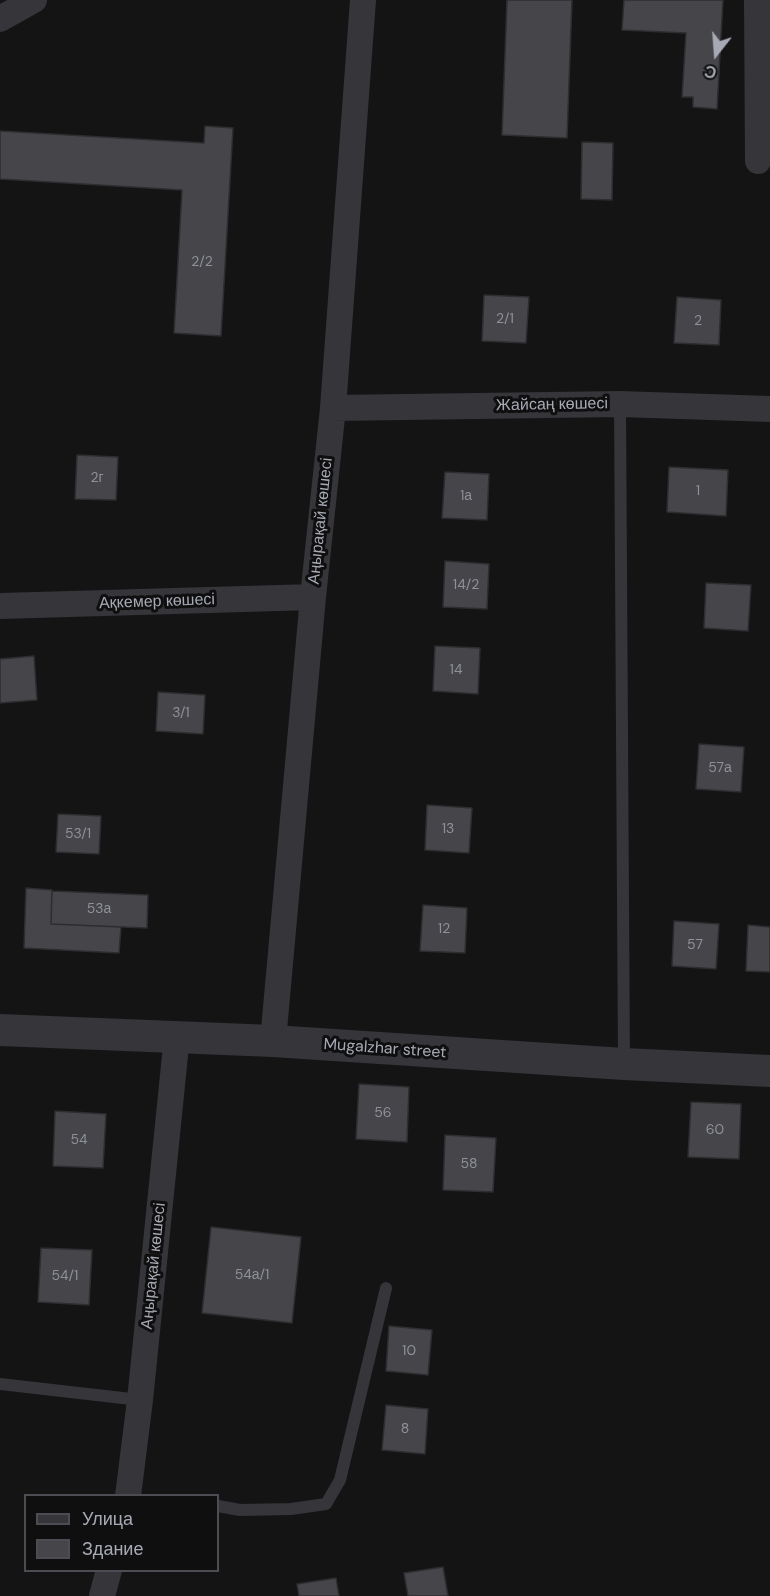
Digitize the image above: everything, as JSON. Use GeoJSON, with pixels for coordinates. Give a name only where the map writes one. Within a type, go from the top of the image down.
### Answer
{"type":"FeatureCollection","features":[{"type":"Feature","properties":{"kind":"street"},"geometry":{"type":"LineString","coordinates":[[0,19],[34,0]]}},
{"type":"Feature","properties":{"kind":"street","name":"Аңырақай көшесі"},"geometry":{"type":"LineString","coordinates":[[273,1041],[313,597],[333,408],[363,0]]}},
{"type":"Feature","properties":{"kind":"street"},"geometry":{"type":"LineString","coordinates":[[757,0],[758,161]]}},
{"type":"Feature","properties":{"kind":"street","name":"Жайсаң көшесі"},"geometry":{"type":"LineString","coordinates":[[333,408],[620,404],[770,409]]}},
{"type":"Feature","properties":{"kind":"street","name":"Ақкемер көшесі"},"geometry":{"type":"LineString","coordinates":[[0,606],[313,597]]}},
{"type":"Feature","properties":{"kind":"street","name":"Mugalzhar street"},"geometry":{"type":"LineString","coordinates":[[0,1030],[273,1041],[624,1064],[770,1071]]}},
{"type":"Feature","properties":{"kind":"street","name":"Аңырақай көшесі"},"geometry":{"type":"LineString","coordinates":[[128,1494],[177,1036]]}},
{"type":"Feature","properties":{"kind":"street"},"geometry":{"type":"LineString","coordinates":[[102,1596],[108,1572]]}},
{"type":"Feature","properties":{"kind":"lane"},"geometry":{"type":"LineString","coordinates":[[620,404],[624,1064]]}},
{"type":"Feature","properties":{"kind":"lane"},"geometry":{"type":"LineString","coordinates":[[219,1506],[240,1510],[291,1509],[326,1504],[340,1480],[386,1288]]}},
{"type":"Feature","properties":{"kind":"lane"},"geometry":{"type":"LineString","coordinates":[[0,1384],[140,1400]]}},
{"type":"Feature","properties":{"kind":"building"},"geometry":{"type":"Polygon","coordinates":[[[507,0],[572,0],[567,138],[502,135],[507,0]]]}},
{"type":"Feature","properties":{"kind":"building"},"geometry":{"type":"Polygon","coordinates":[[[624,0],[723,0],[717,109],[693,107],[693,97],[682,97],[686,33],[622,30],[624,0]]]}},
{"type":"Feature","properties":{"kind":"building"},"geometry":{"type":"Polygon","coordinates":[[[205,126],[233,128],[221,336],[174,333],[182,190],[0,179],[0,131],[204,143],[205,126]]]}},
{"type":"Feature","properties":{"kind":"building"},"geometry":{"type":"Polygon","coordinates":[[[582,142],[613,143],[612,200],[581,199],[582,142]]]}},
{"type":"Feature","properties":{"kind":"building"},"geometry":{"type":"Polygon","coordinates":[[[484,295],[529,297],[526,343],[482,341],[484,295]]]}},
{"type":"Feature","properties":{"kind":"building"},"geometry":{"type":"Polygon","coordinates":[[[677,297],[721,300],[719,345],[674,343],[677,297]]]}},
{"type":"Feature","properties":{"kind":"building"},"geometry":{"type":"Polygon","coordinates":[[[77,455],[118,457],[116,500],[75,499],[77,455]]]}},
{"type":"Feature","properties":{"kind":"building"},"geometry":{"type":"Polygon","coordinates":[[[669,467],[728,470],[726,516],[667,512],[669,467]]]}},
{"type":"Feature","properties":{"kind":"building"},"geometry":{"type":"Polygon","coordinates":[[[445,472],[489,474],[487,520],[442,518],[445,472]]]}},
{"type":"Feature","properties":{"kind":"building"},"geometry":{"type":"Polygon","coordinates":[[[445,561],[489,564],[487,609],[443,607],[445,561]]]}},
{"type":"Feature","properties":{"kind":"building"},"geometry":{"type":"Polygon","coordinates":[[[706,583],[751,585],[748,631],[704,628],[706,583]]]}},
{"type":"Feature","properties":{"kind":"building"},"geometry":{"type":"Polygon","coordinates":[[[435,646],[480,648],[478,694],[433,691],[435,646]]]}},
{"type":"Feature","properties":{"kind":"building"},"geometry":{"type":"Polygon","coordinates":[[[34,656],[37,700],[0,703],[0,659],[34,656]]]}},
{"type":"Feature","properties":{"kind":"building"},"geometry":{"type":"Polygon","coordinates":[[[158,692],[205,695],[203,734],[156,731],[158,692]]]}},
{"type":"Feature","properties":{"kind":"building"},"geometry":{"type":"Polygon","coordinates":[[[699,744],[744,747],[741,792],[696,789],[699,744]]]}},
{"type":"Feature","properties":{"kind":"building"},"geometry":{"type":"Polygon","coordinates":[[[427,805],[472,808],[469,853],[425,850],[427,805]]]}},
{"type":"Feature","properties":{"kind":"building"},"geometry":{"type":"Polygon","coordinates":[[[58,814],[101,816],[99,854],[56,852],[58,814]]]}},
{"type":"Feature","properties":{"kind":"building"},"geometry":{"type":"Polygon","coordinates":[[[26,888],[52,890],[51,924],[121,927],[119,953],[24,948],[26,888]]]}},
{"type":"Feature","properties":{"kind":"building"},"geometry":{"type":"Polygon","coordinates":[[[52,891],[148,895],[147,928],[51,924],[52,891]]]}},
{"type":"Feature","properties":{"kind":"building"},"geometry":{"type":"Polygon","coordinates":[[[423,905],[467,908],[465,953],[420,951],[423,905]]]}},
{"type":"Feature","properties":{"kind":"building"},"geometry":{"type":"Polygon","coordinates":[[[674,921],[719,924],[716,969],[672,966],[674,921]]]}},
{"type":"Feature","properties":{"kind":"building"},"geometry":{"type":"Polygon","coordinates":[[[748,925],[770,927],[770,972],[746,971],[748,925]]]}},
{"type":"Feature","properties":{"kind":"building"},"geometry":{"type":"Polygon","coordinates":[[[359,1084],[409,1087],[407,1142],[356,1139],[359,1084]]]}},
{"type":"Feature","properties":{"kind":"building"},"geometry":{"type":"Polygon","coordinates":[[[691,1102],[741,1104],[739,1159],[688,1157],[691,1102]]]}},
{"type":"Feature","properties":{"kind":"building"},"geometry":{"type":"Polygon","coordinates":[[[55,1111],[106,1114],[103,1168],[53,1166],[55,1111]]]}},
{"type":"Feature","properties":{"kind":"building"},"geometry":{"type":"Polygon","coordinates":[[[445,1135],[496,1138],[493,1192],[443,1190],[445,1135]]]}},
{"type":"Feature","properties":{"kind":"building"},"geometry":{"type":"Polygon","coordinates":[[[211,1227],[301,1237],[292,1323],[202,1313],[211,1227]]]}},
{"type":"Feature","properties":{"kind":"building"},"geometry":{"type":"Polygon","coordinates":[[[41,1248],[92,1250],[89,1305],[38,1302],[41,1248]]]}},
{"type":"Feature","properties":{"kind":"building"},"geometry":{"type":"Polygon","coordinates":[[[389,1326],[432,1330],[428,1375],[386,1371],[389,1326]]]}},
{"type":"Feature","properties":{"kind":"building"},"geometry":{"type":"Polygon","coordinates":[[[386,1405],[428,1409],[425,1454],[382,1450],[386,1405]]]}},
{"type":"Feature","properties":{"kind":"building"},"geometry":{"type":"Polygon","coordinates":[[[443,1567],[448,1596],[408,1596],[404,1573],[443,1567]]]}},
{"type":"Feature","properties":{"kind":"building"},"geometry":{"type":"Polygon","coordinates":[[[336,1578],[339,1596],[299,1596],[297,1584],[336,1578]]]}}]}
